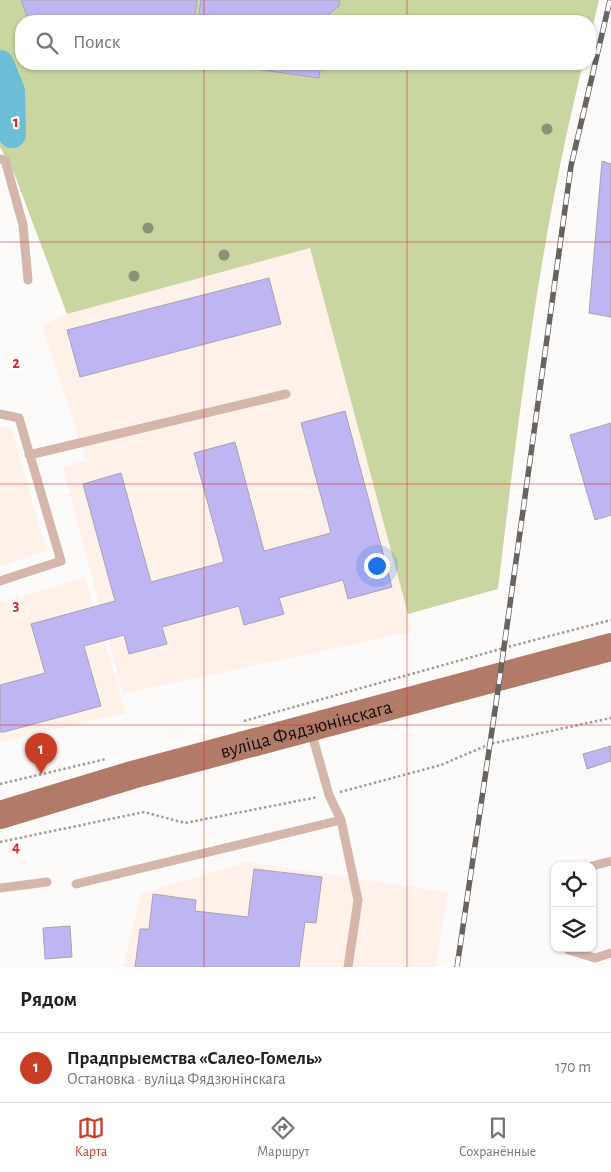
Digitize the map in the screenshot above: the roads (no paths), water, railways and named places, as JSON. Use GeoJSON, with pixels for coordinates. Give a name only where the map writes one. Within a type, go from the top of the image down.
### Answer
{"type":"FeatureCollection","features":[{"type":"Feature","properties":{"kind":"main road","name":"вуліца Фядзюнінскага"},"geometry":{"type":"LineString","coordinates":[[0,815],[132,775],[611,647]]}},
{"type":"Feature","properties":{"kind":"lane"},"geometry":{"type":"LineString","coordinates":[[0,159],[5,160],[22,225],[28,280]]}},
{"type":"Feature","properties":{"kind":"lane"},"geometry":{"type":"LineString","coordinates":[[29,455],[286,394]]}},
{"type":"Feature","properties":{"kind":"lane"},"geometry":{"type":"LineString","coordinates":[[0,414],[18,418],[61,561],[0,581]]}},
{"type":"Feature","properties":{"kind":"lane"},"geometry":{"type":"LineString","coordinates":[[310,727],[329,795],[341,820],[358,900],[348,967]]}},
{"type":"Feature","properties":{"kind":"lane"},"geometry":{"type":"LineString","coordinates":[[76,884],[341,820]]}},
{"type":"Feature","properties":{"kind":"lane"},"geometry":{"type":"LineString","coordinates":[[596,865],[611,861]]}},
{"type":"Feature","properties":{"kind":"lane"},"geometry":{"type":"LineString","coordinates":[[0,888],[47,882]]}},
{"type":"Feature","properties":{"kind":"lane"},"geometry":{"type":"LineString","coordinates":[[576,952],[595,958],[611,953]]}},
{"type":"Feature","properties":{"kind":"waterway"},"geometry":{"type":"LineString","coordinates":[[0,64],[11,91],[12,134]]}},
{"type":"Feature","properties":{"kind":"railway"},"geometry":{"type":"LineString","coordinates":[[596,60],[610,0]]}},
{"type":"Feature","properties":{"kind":"railway"},"geometry":{"type":"LineString","coordinates":[[457,967],[500,676],[571,166],[594,70]]}},
{"type":"Feature","properties":{"kind":"place","name":"Прадпрыемства «Салео-Гомель»"},"geometry":{"type":"Point","coordinates":[41,774]}}]}
